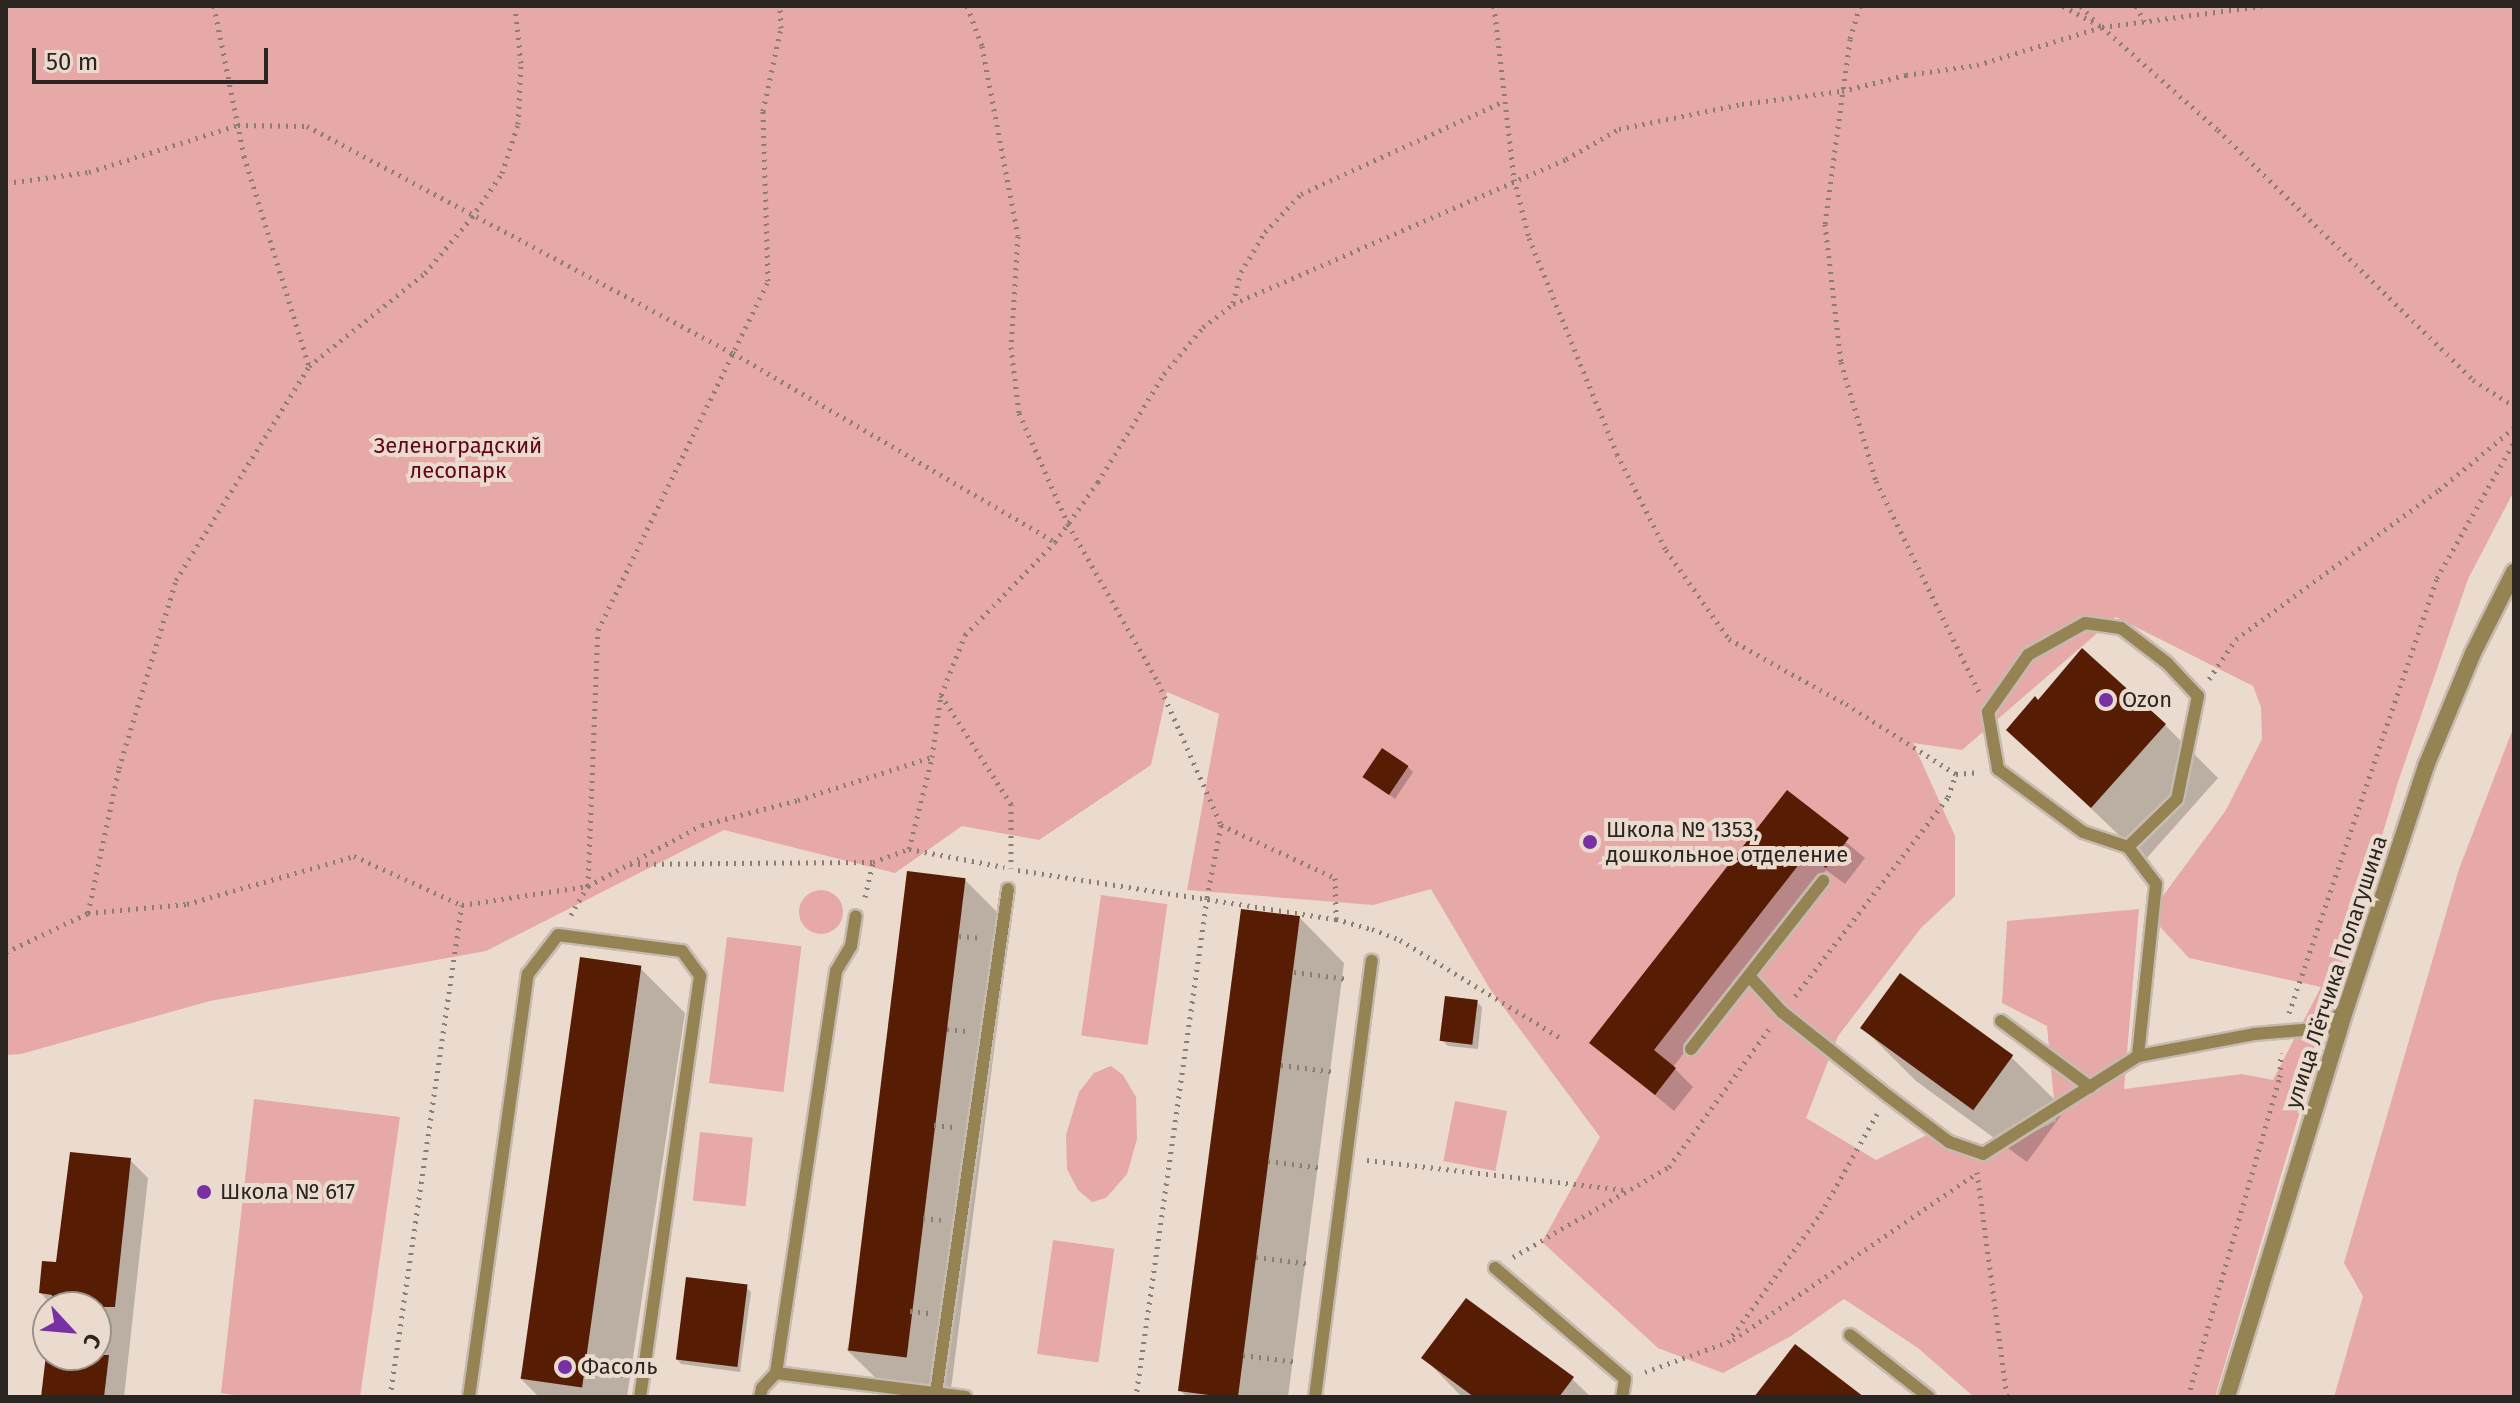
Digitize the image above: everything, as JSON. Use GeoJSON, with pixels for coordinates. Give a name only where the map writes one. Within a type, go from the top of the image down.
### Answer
{"type":"FeatureCollection","features":[{"type":"Feature","properties":{"kind":"street","name":"улица Лётчика Полагушина"},"geometry":{"type":"LineString","coordinates":[[2227,1397],[2347,1005],[2426,766],[2473,653],[2514,572]]}},
{"type":"Feature","properties":{"kind":"lane"},"geometry":{"type":"LineString","coordinates":[[2128,847],[2177,799],[2198,696],[2167,663],[2121,628],[2085,623],[2028,655],[1988,712],[1998,769],[2083,832],[2128,847],[2156,884],[2138,1056]]}},
{"type":"Feature","properties":{"kind":"lane"},"geometry":{"type":"LineString","coordinates":[[1691,1049],[1823,881]]}},
{"type":"Feature","properties":{"kind":"lane"},"geometry":{"type":"LineString","coordinates":[[936,1393],[1008,889]]}},
{"type":"Feature","properties":{"kind":"lane"},"geometry":{"type":"LineString","coordinates":[[760,1397],[762,1388],[776,1373],[836,971],[851,946],[856,916]]}},
{"type":"Feature","properties":{"kind":"lane"},"geometry":{"type":"LineString","coordinates":[[469,1397],[528,974],[558,935],[682,951],[700,976],[640,1397]]}},
{"type":"Feature","properties":{"kind":"lane"},"geometry":{"type":"LineString","coordinates":[[1315,1397],[1372,961]]}},
{"type":"Feature","properties":{"kind":"lane"},"geometry":{"type":"LineString","coordinates":[[1749,976],[1782,1012],[1888,1096],[1949,1142],[1983,1154],[2138,1056],[2283,1031],[2327,1028],[2347,1005]]}},
{"type":"Feature","properties":{"kind":"lane"},"geometry":{"type":"LineString","coordinates":[[2001,1021],[2090,1087]]}},
{"type":"Feature","properties":{"kind":"lane"},"geometry":{"type":"LineString","coordinates":[[1495,1268],[1625,1379],[1622,1397]]}},
{"type":"Feature","properties":{"kind":"lane"},"geometry":{"type":"LineString","coordinates":[[1850,1335],[1929,1397]]}},
{"type":"Feature","properties":{"kind":"lane"},"geometry":{"type":"LineString","coordinates":[[776,1373],[965,1397]]}},
{"type":"Feature","properties":{"kind":"path"},"geometry":{"type":"LineString","coordinates":[[214,6],[238,125],[309,366]]}},
{"type":"Feature","properties":{"kind":"path"},"geometry":{"type":"LineString","coordinates":[[88,913],[119,768],[176,580],[309,366],[425,273],[472,217],[502,173],[518,124],[521,63],[515,6]]}},
{"type":"Feature","properties":{"kind":"path"},"geometry":{"type":"LineString","coordinates":[[558,935],[588,886],[598,630],[768,281],[763,111],[781,28],[780,6]]}},
{"type":"Feature","properties":{"kind":"path"},"geometry":{"type":"LineString","coordinates":[[967,6],[982,46],[1018,236],[1011,347],[1019,413],[1068,524],[1158,682],[1221,825],[1207,898],[1136,1397]]}},
{"type":"Feature","properties":{"kind":"path"},"geometry":{"type":"LineString","coordinates":[[1494,6],[1502,102],[1514,179],[1529,238],[1617,454],[1666,550],[1729,639],[1846,704],[1956,774],[1998,769]]}},
{"type":"Feature","properties":{"kind":"path"},"geometry":{"type":"LineString","coordinates":[[1860,6],[1850,39],[1825,224],[1841,362],[1876,481],[1988,712]]}},
{"type":"Feature","properties":{"kind":"path"},"geometry":{"type":"LineString","coordinates":[[2063,6],[2102,27]]}},
{"type":"Feature","properties":{"kind":"path"},"geometry":{"type":"LineString","coordinates":[[2081,6],[2218,130],[2473,380],[2514,406]]}},
{"type":"Feature","properties":{"kind":"path"},"geometry":{"type":"LineString","coordinates":[[2136,6],[2145,22]]}},
{"type":"Feature","properties":{"kind":"path"},"geometry":{"type":"LineString","coordinates":[[909,849],[932,757],[941,695],[965,635],[1055,542],[1164,374],[1203,327],[1233,304],[1514,179],[1566,159],[1619,129],[1742,104],[1842,91],[1906,75],[1977,65],[2102,27],[2262,6]]}},
{"type":"Feature","properties":{"kind":"path"},"geometry":{"type":"LineString","coordinates":[[1233,304],[1241,272],[1265,232],[1301,194],[1502,102]]}},
{"type":"Feature","properties":{"kind":"path"},"geometry":{"type":"LineString","coordinates":[[6,183],[89,172],[238,125],[307,126],[472,217],[733,353],[1055,542]]}},
{"type":"Feature","properties":{"kind":"path"},"geometry":{"type":"LineString","coordinates":[[2198,696],[2236,639],[2439,490],[2514,428]]}},
{"type":"Feature","properties":{"kind":"path"},"geometry":{"type":"LineString","coordinates":[[2188,1397],[2280,1077],[2283,1031],[2437,578],[2514,442]]}},
{"type":"Feature","properties":{"kind":"path"},"geometry":{"type":"LineString","coordinates":[[941,695],[1011,804],[1008,889]]}},
{"type":"Feature","properties":{"kind":"path"},"geometry":{"type":"LineString","coordinates":[[6,952],[88,913],[187,904],[354,856],[462,905],[588,886],[702,825],[798,800],[932,757]]}},
{"type":"Feature","properties":{"kind":"path"},"geometry":{"type":"LineString","coordinates":[[1495,1268],[1669,1167],[1782,1012],[1948,797],[1956,774]]}},
{"type":"Feature","properties":{"kind":"path"},"geometry":{"type":"LineString","coordinates":[[1221,825],[1335,878],[1336,919]]}},
{"type":"Feature","properties":{"kind":"path"},"geometry":{"type":"LineString","coordinates":[[629,864],[873,862],[909,849],[1207,898]]}},
{"type":"Feature","properties":{"kind":"path"},"geometry":{"type":"LineString","coordinates":[[866,896],[873,862]]}},
{"type":"Feature","properties":{"kind":"path"},"geometry":{"type":"LineString","coordinates":[[390,1397],[462,905]]}},
{"type":"Feature","properties":{"kind":"path"},"geometry":{"type":"LineString","coordinates":[[1294,972],[1369,982]]}},
{"type":"Feature","properties":{"kind":"path"},"geometry":{"type":"LineString","coordinates":[[1281,1065],[1357,1075]]}},
{"type":"Feature","properties":{"kind":"path"},"geometry":{"type":"LineString","coordinates":[[1728,1342],[1821,1213],[1888,1096]]}},
{"type":"Feature","properties":{"kind":"path"},"geometry":{"type":"LineString","coordinates":[[1983,1154],[1976,1173],[2007,1397]]}},
{"type":"Feature","properties":{"kind":"path"},"geometry":{"type":"LineString","coordinates":[[1346,1157],[1628,1190]]}},
{"type":"Feature","properties":{"kind":"path"},"geometry":{"type":"LineString","coordinates":[[1268,1161],[1344,1171]]}},
{"type":"Feature","properties":{"kind":"path"},"geometry":{"type":"LineString","coordinates":[[1625,1379],[1728,1342],[1976,1173]]}},
{"type":"Feature","properties":{"kind":"path"},"geometry":{"type":"LineString","coordinates":[[1256,1257],[1332,1267]]}},
{"type":"Feature","properties":{"kind":"path"},"geometry":{"type":"LineString","coordinates":[[1243,1355],[1319,1365]]}},
{"type":"Feature","properties":{"kind":"path"},"geometry":{"type":"LineString","coordinates":[[581,1369],[642,1378]]}},
{"type":"Feature","properties":{"kind":"green space","name":"Зеленоградский лесопарк"},"geometry":{"type":"Polygon","coordinates":[[[6,6],[2514,6],[2514,491],[2468,579],[2398,782],[2215,1397],[1974,1397],[1918,1348],[1844,1299],[1791,1336],[1723,1373],[1658,1348],[1542,1242],[1600,1137],[1490,989],[1431,889],[1373,905],[1187,890],[1219,714],[1167,692],[1151,765],[1039,840],[962,826],[895,873],[724,830],[486,951],[210,1001],[21,1054],[6,1055],[6,6]],[[2116,617],[1962,750],[1913,743],[1955,836],[1955,896],[1921,928],[1838,1036],[1806,1118],[1876,1160],[1941,1128],[1984,1156],[2056,1121],[2047,1026],[2002,1003],[2007,921],[2139,909],[2124,1089],[2242,1074],[2273,1080],[2321,987],[2189,958],[2149,915],[2226,810],[2262,739],[2261,707],[2253,686],[2116,617]]]}},
{"type":"Feature","properties":{"kind":"green space"},"geometry":{"type":"Polygon","coordinates":[[[2514,726],[2514,1397],[2334,1397],[2363,1296],[2344,1263],[2459,869],[2514,726]]]}},
{"type":"Feature","properties":{"kind":"green space"},"geometry":{"type":"Polygon","coordinates":[[[821,890],[836,897],[843,912],[836,927],[821,934],[806,927],[799,912],[806,897],[821,890]]]}},
{"type":"Feature","properties":{"kind":"green space"},"geometry":{"type":"Polygon","coordinates":[[[1101,895],[1167,904],[1148,1045],[1081,1036],[1101,895]]]}},
{"type":"Feature","properties":{"kind":"green space"},"geometry":{"type":"Polygon","coordinates":[[[727,937],[801,946],[784,1092],[709,1083],[727,937]]]}},
{"type":"Feature","properties":{"kind":"green space"},"geometry":{"type":"Polygon","coordinates":[[[1111,1066],[1123,1075],[1136,1097],[1137,1139],[1127,1174],[1106,1198],[1092,1202],[1078,1190],[1067,1169],[1066,1135],[1079,1092],[1094,1073],[1111,1066]]]}},
{"type":"Feature","properties":{"kind":"green space"},"geometry":{"type":"Polygon","coordinates":[[[254,1099],[400,1117],[360,1397],[249,1397],[221,1393],[254,1099]]]}},
{"type":"Feature","properties":{"kind":"green space"},"geometry":{"type":"Polygon","coordinates":[[[1455,1101],[1507,1111],[1495,1171],[1443,1161],[1455,1101]]]}},
{"type":"Feature","properties":{"kind":"green space"},"geometry":{"type":"Polygon","coordinates":[[[700,1132],[753,1138],[745,1206],[693,1201],[700,1132]]]}},
{"type":"Feature","properties":{"kind":"green space"},"geometry":{"type":"Polygon","coordinates":[[[1053,1240],[1114,1249],[1098,1363],[1037,1354],[1053,1240]]]}},
{"type":"Feature","properties":{"kind":"building"},"geometry":{"type":"Polygon","coordinates":[[[2082,648],[2166,724],[2091,808],[2006,730],[2035,696],[2038,700],[2082,648]]]}},
{"type":"Feature","properties":{"kind":"building"},"geometry":{"type":"Polygon","coordinates":[[[1382,748],[1409,766],[1389,795],[1362,777],[1382,748]]]}},
{"type":"Feature","properties":{"kind":"building"},"geometry":{"type":"Polygon","coordinates":[[[1787,790],[1849,838],[1826,868],[1807,854],[1654,1050],[1676,1068],[1655,1095],[1589,1043],[1787,790]]]}},
{"type":"Feature","properties":{"kind":"building"},"geometry":{"type":"Polygon","coordinates":[[[907,871],[966,878],[907,1358],[848,1350],[907,871]]]}},
{"type":"Feature","properties":{"kind":"building"},"geometry":{"type":"Polygon","coordinates":[[[1241,909],[1300,916],[1238,1397],[1224,1397],[1178,1391],[1241,909]]]}},
{"type":"Feature","properties":{"kind":"building"},"geometry":{"type":"Polygon","coordinates":[[[580,957],[641,966],[582,1387],[521,1379],[580,957]]]}},
{"type":"Feature","properties":{"kind":"building"},"geometry":{"type":"Polygon","coordinates":[[[1900,973],[2013,1055],[1973,1110],[1860,1028],[1900,973]]]}},
{"type":"Feature","properties":{"kind":"building"},"geometry":{"type":"Polygon","coordinates":[[[1445,996],[1478,1000],[1472,1045],[1440,1041],[1445,996]]]}},
{"type":"Feature","properties":{"kind":"building"},"geometry":{"type":"Polygon","coordinates":[[[70,1152],[131,1158],[115,1307],[112,1307],[112,1291],[39,1291],[42,1261],[56,1262],[70,1152]]]}},
{"type":"Feature","properties":{"kind":"building"},"geometry":{"type":"Polygon","coordinates":[[[686,1277],[748,1285],[737,1367],[676,1359],[686,1277]]]}},
{"type":"Feature","properties":{"kind":"building"},"geometry":{"type":"Polygon","coordinates":[[[1466,1298],[1574,1377],[1559,1397],[1474,1397],[1421,1358],[1466,1298]]]}},
{"type":"Feature","properties":{"kind":"building"},"geometry":{"type":"Polygon","coordinates":[[[1795,1344],[1864,1397],[1754,1397],[1795,1344]]]}},
{"type":"Feature","properties":{"kind":"building"},"geometry":{"type":"Polygon","coordinates":[[[44,1371],[107,1371],[104,1397],[41,1397],[44,1371]]]}},
{"type":"Feature","properties":{"kind":"place","name":"Ozon"},"geometry":{"type":"Point","coordinates":[2106,700]}},
{"type":"Feature","properties":{"kind":"place","name":"Школа № 1353, дошкольное отделение"},"geometry":{"type":"Point","coordinates":[1590,842]}},
{"type":"Feature","properties":{"kind":"place","name":"Школа № 617"},"geometry":{"type":"Point","coordinates":[204,1192]}},
{"type":"Feature","properties":{"kind":"place","name":"Фасоль"},"geometry":{"type":"Point","coordinates":[565,1367]}}]}
